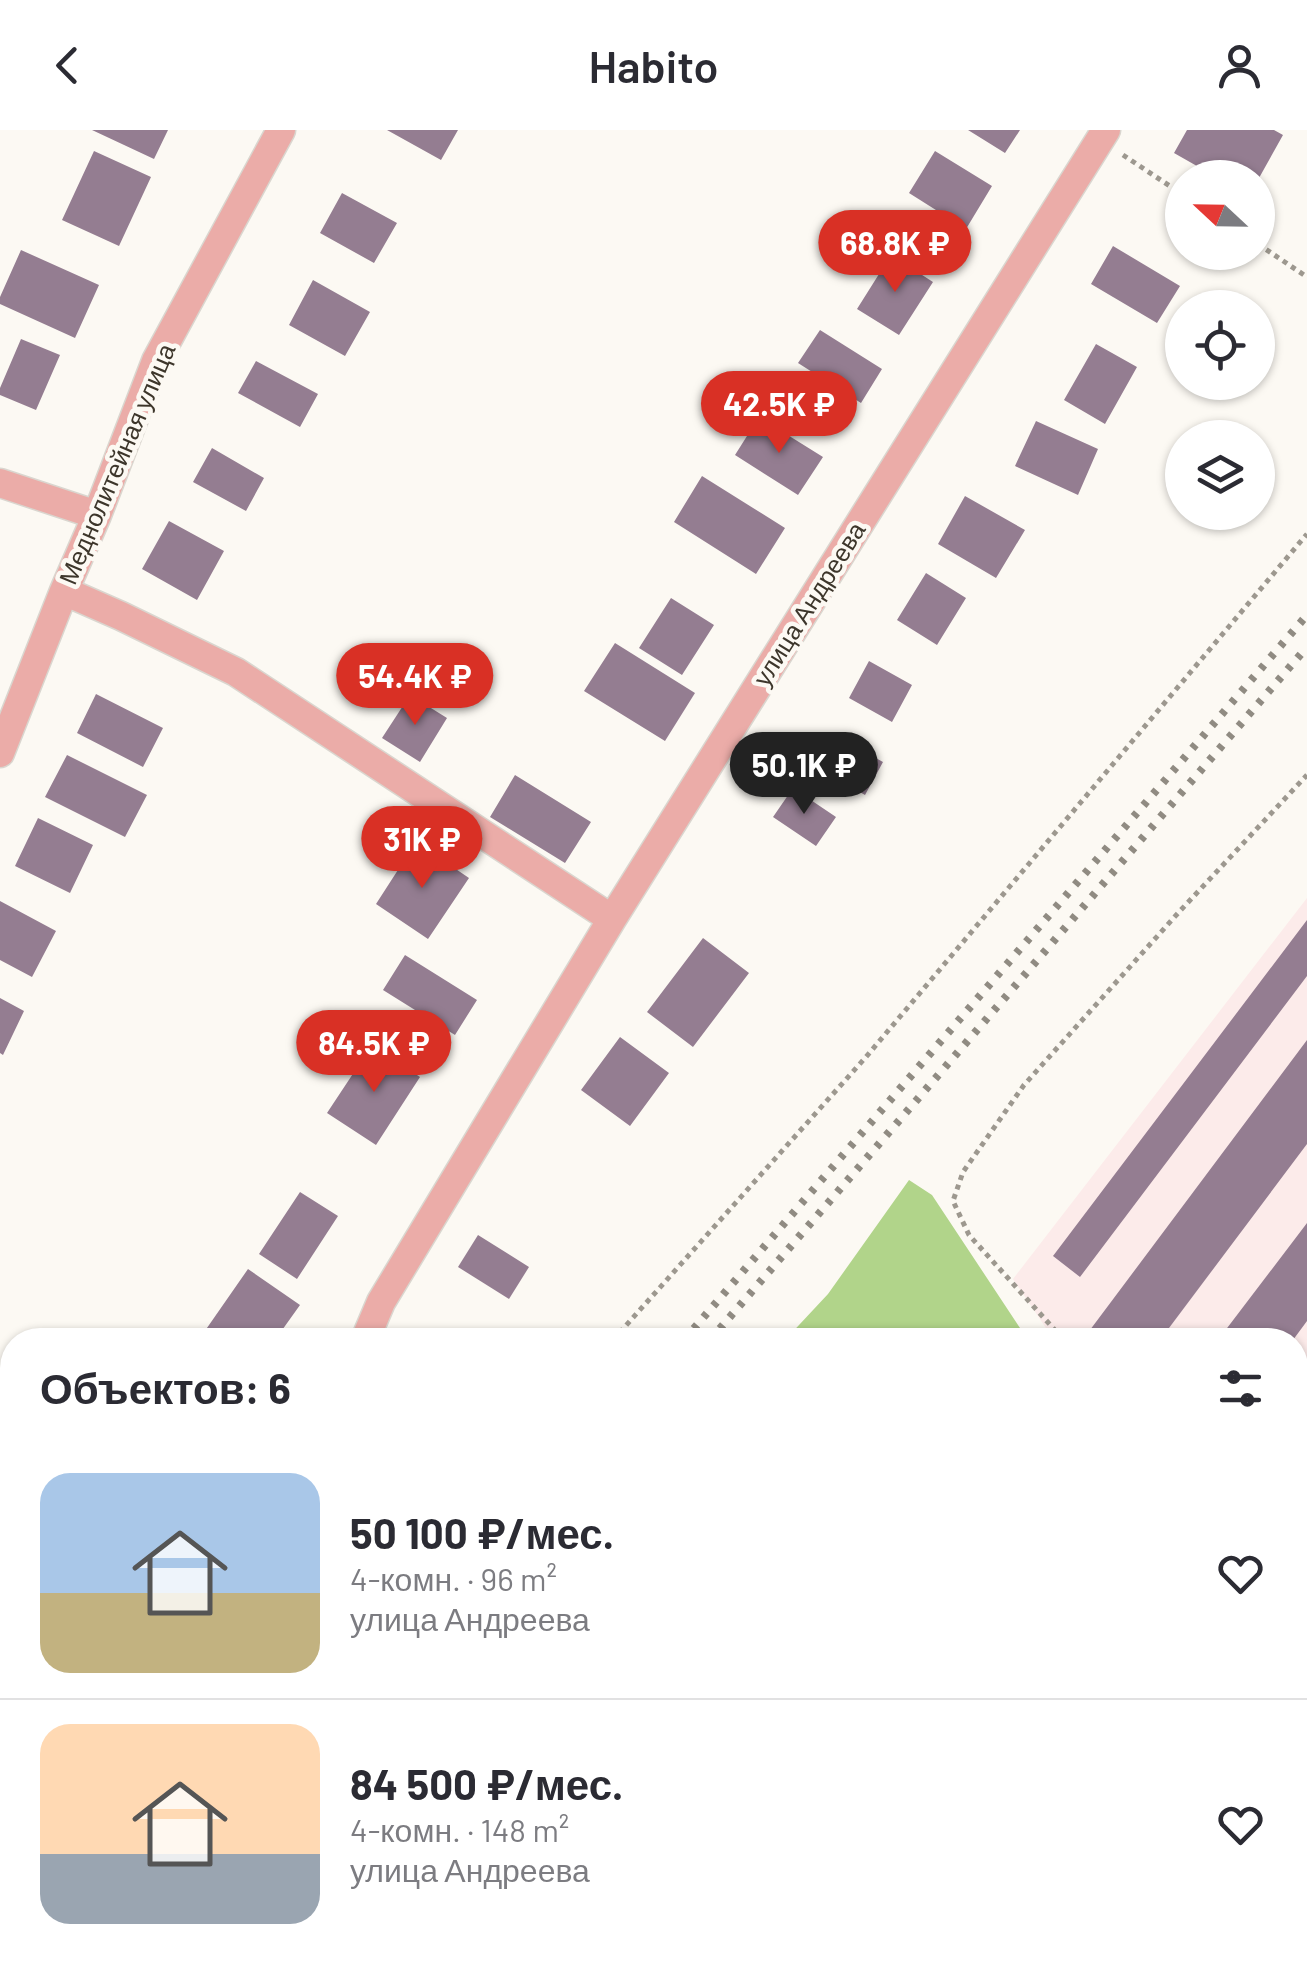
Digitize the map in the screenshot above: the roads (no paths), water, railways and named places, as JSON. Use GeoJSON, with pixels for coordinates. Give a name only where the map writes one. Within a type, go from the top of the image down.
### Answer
{"type":"FeatureCollection","features":[{"type":"Feature","properties":{"kind":"street","name":"Меднолитейная улица"},"geometry":{"type":"LineString","coordinates":[[0,753],[156,361],[280,130]]}},
{"type":"Feature","properties":{"kind":"street","name":"улица Андреева"},"geometry":{"type":"LineString","coordinates":[[370,1328],[381,1302],[612,920],[1103,135]]}},
{"type":"Feature","properties":{"kind":"street"},"geometry":{"type":"LineString","coordinates":[[0,483],[96,516]]}},
{"type":"Feature","properties":{"kind":"street"},"geometry":{"type":"LineString","coordinates":[[64,592],[236,672],[612,920]]}},
{"type":"Feature","properties":{"kind":"railway"},"geometry":{"type":"LineString","coordinates":[[694,1328],[1307,615]]}},
{"type":"Feature","properties":{"kind":"railway"},"geometry":{"type":"LineString","coordinates":[[720,1328],[1307,647]]}}]}
